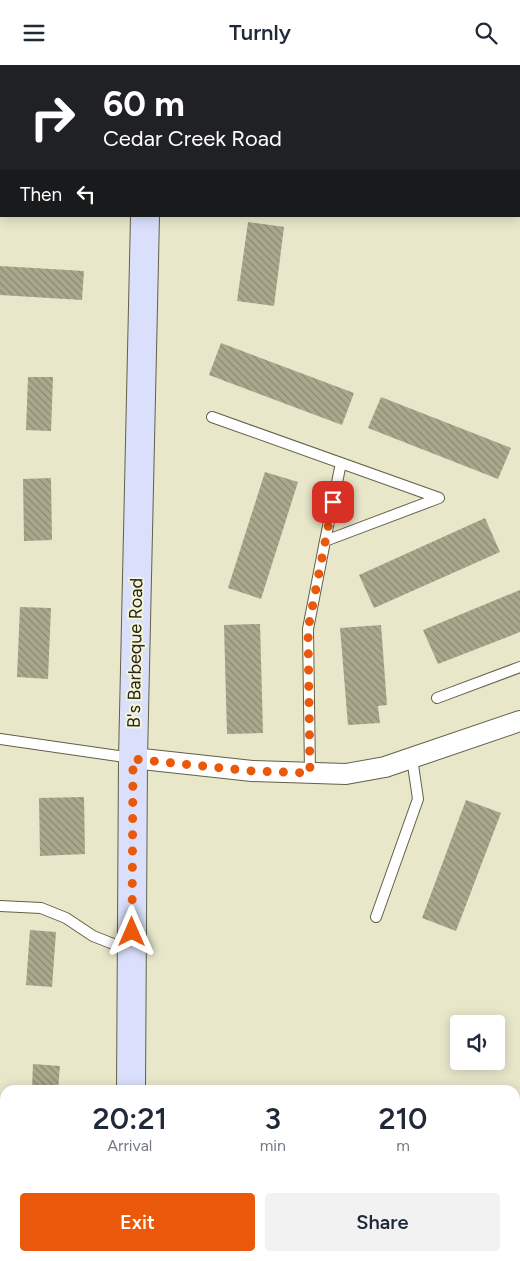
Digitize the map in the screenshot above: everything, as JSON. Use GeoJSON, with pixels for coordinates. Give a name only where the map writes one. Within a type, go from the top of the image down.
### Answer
{"type":"FeatureCollection","features":[{"type":"Feature","properties":{"kind":"street","name":"B's Barbeque Road"},"geometry":{"type":"LineString","coordinates":[[131,1085],[133,759],[145,217]]}},
{"type":"Feature","properties":{"kind":"street"},"geometry":{"type":"LineString","coordinates":[[133,759],[252,771],[346,774],[385,767],[520,721]]}},
{"type":"Feature","properties":{"kind":"lane"},"geometry":{"type":"LineString","coordinates":[[212,417],[439,498],[326,541]]}},
{"type":"Feature","properties":{"kind":"lane"},"geometry":{"type":"LineString","coordinates":[[310,773],[308,629],[341,463]]}},
{"type":"Feature","properties":{"kind":"lane"},"geometry":{"type":"LineString","coordinates":[[437,698],[520,667]]}},
{"type":"Feature","properties":{"kind":"lane"},"geometry":{"type":"LineString","coordinates":[[0,739],[133,759]]}},
{"type":"Feature","properties":{"kind":"lane"},"geometry":{"type":"LineString","coordinates":[[376,917],[418,799],[412,758]]}},
{"type":"Feature","properties":{"kind":"lane"},"geometry":{"type":"LineString","coordinates":[[0,906],[41,908],[66,918],[92,936],[132,952]]}},
{"type":"Feature","properties":{"kind":"building"},"geometry":{"type":"Polygon","coordinates":[[[248,222],[284,227],[274,306],[237,301],[248,222]]]}},
{"type":"Feature","properties":{"kind":"building"},"geometry":{"type":"Polygon","coordinates":[[[0,266],[84,271],[82,300],[0,295],[0,266]]]}},
{"type":"Feature","properties":{"kind":"building"},"geometry":{"type":"Polygon","coordinates":[[[221,343],[354,393],[342,425],[209,375],[221,343]]]}},
{"type":"Feature","properties":{"kind":"building"},"geometry":{"type":"Polygon","coordinates":[[[28,377],[53,377],[51,431],[26,430],[28,377]]]}},
{"type":"Feature","properties":{"kind":"building"},"geometry":{"type":"Polygon","coordinates":[[[381,397],[511,448],[498,479],[368,428],[381,397]]]}},
{"type":"Feature","properties":{"kind":"building"},"geometry":{"type":"Polygon","coordinates":[[[265,472],[298,482],[261,599],[228,588],[265,472]]]}},
{"type":"Feature","properties":{"kind":"building"},"geometry":{"type":"Polygon","coordinates":[[[51,478],[52,540],[24,541],[23,479],[51,478]]]}},
{"type":"Feature","properties":{"kind":"building"},"geometry":{"type":"Polygon","coordinates":[[[485,518],[500,552],[374,608],[359,575],[485,518]]]}},
{"type":"Feature","properties":{"kind":"building"},"geometry":{"type":"Polygon","coordinates":[[[520,590],[520,632],[438,664],[423,630],[520,590]]]}},
{"type":"Feature","properties":{"kind":"building"},"geometry":{"type":"Polygon","coordinates":[[[20,607],[51,608],[48,679],[17,677],[20,607]]]}},
{"type":"Feature","properties":{"kind":"building"},"geometry":{"type":"Polygon","coordinates":[[[260,624],[263,733],[227,734],[224,625],[260,624]]]}},
{"type":"Feature","properties":{"kind":"building"},"geometry":{"type":"Polygon","coordinates":[[[381,625],[387,705],[378,706],[380,723],[348,725],[340,628],[381,625]]]}},
{"type":"Feature","properties":{"kind":"building"},"geometry":{"type":"Polygon","coordinates":[[[84,797],[85,854],[40,856],[39,798],[84,797]]]}},
{"type":"Feature","properties":{"kind":"building"},"geometry":{"type":"Polygon","coordinates":[[[466,800],[501,813],[456,931],[422,918],[466,800]]]}},
{"type":"Feature","properties":{"kind":"building"},"geometry":{"type":"Polygon","coordinates":[[[30,930],[56,932],[52,987],[26,985],[30,930]]]}},
{"type":"Feature","properties":{"kind":"building"},"geometry":{"type":"Polygon","coordinates":[[[33,1064],[60,1066],[58,1085],[32,1085],[33,1064]]]}},
{"type":"Feature","properties":{"kind":"route"},"geometry":{"type":"LineString","coordinates":[[132,932],[133,759],[252,771],[310,773],[308,629],[333,502]]}}]}
